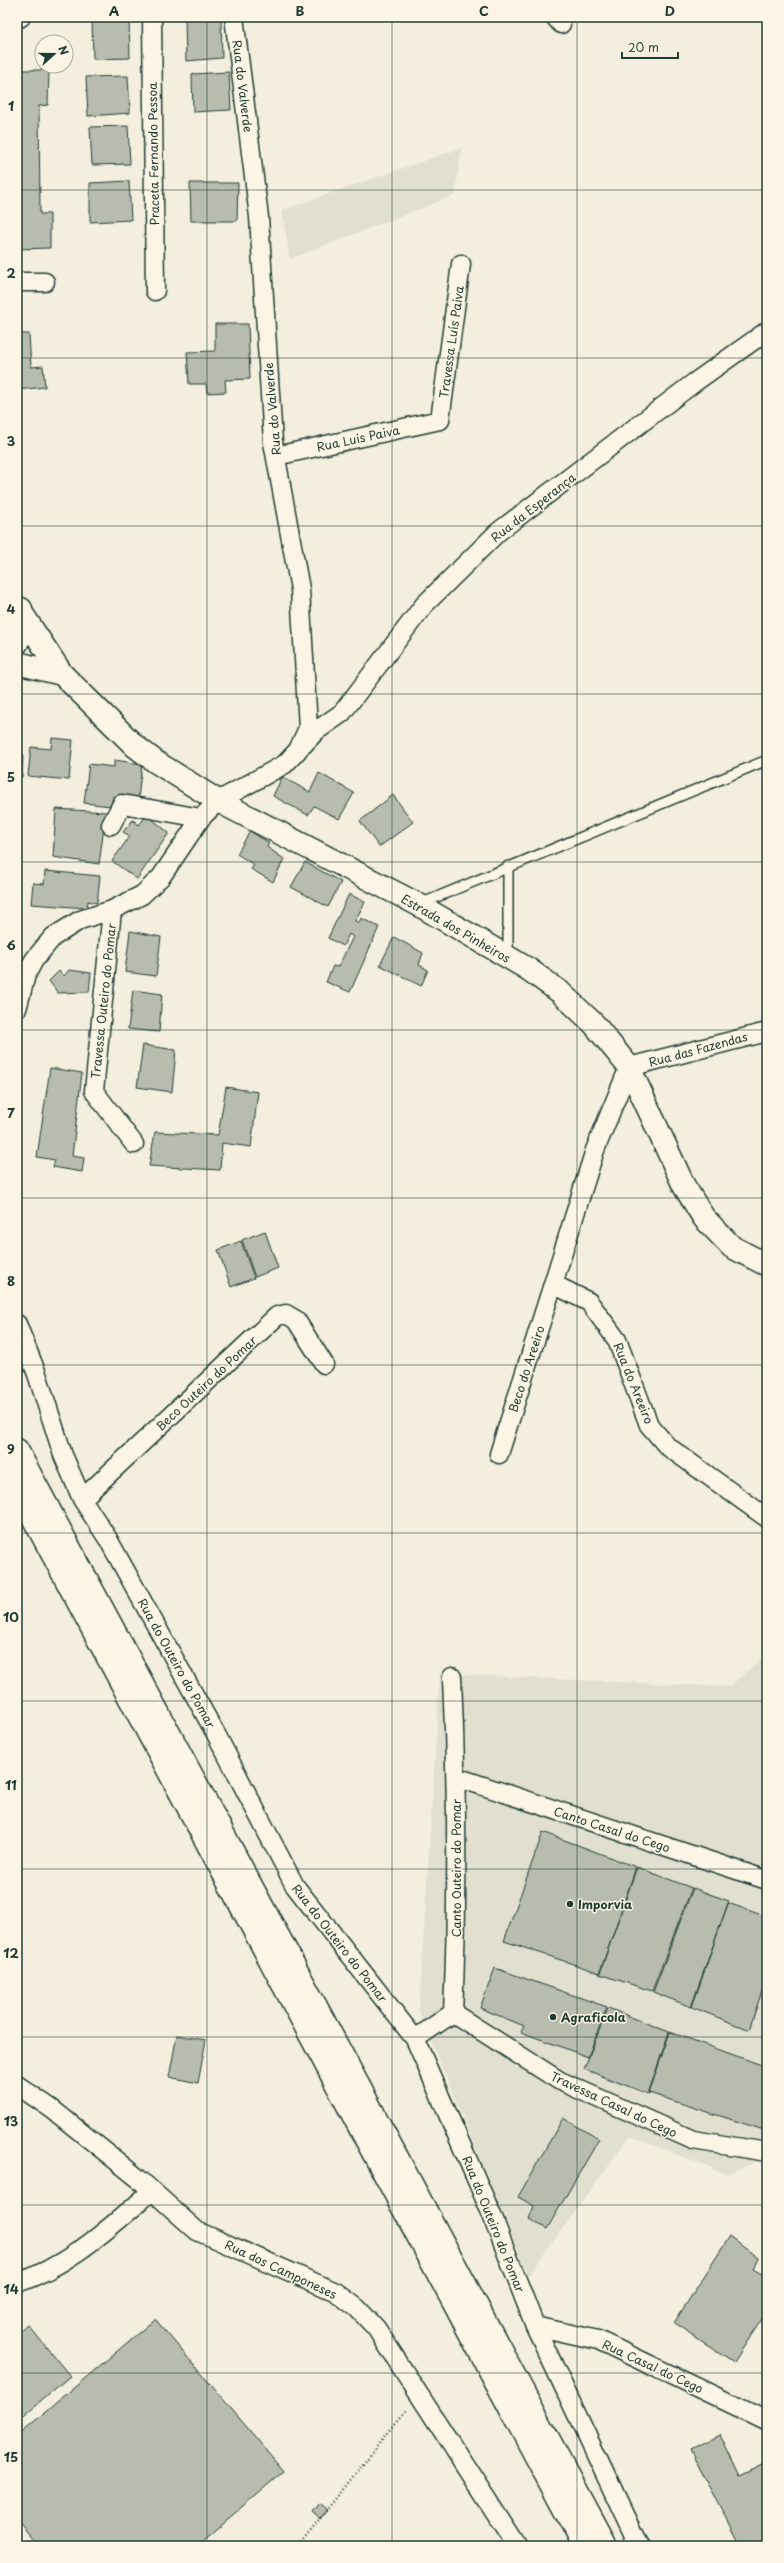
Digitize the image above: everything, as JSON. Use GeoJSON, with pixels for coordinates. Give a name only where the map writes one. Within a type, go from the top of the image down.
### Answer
{"type":"FeatureCollection","features":[{"type":"Feature","properties":{"kind":"main road"},"geometry":{"type":"LineString","coordinates":[[17,644],[24,626],[20,609]]}},
{"type":"Feature","properties":{"kind":"main road","name":"Estrada dos Pinheiros"},"geometry":{"type":"LineString","coordinates":[[20,609],[62,674],[135,746],[156,762],[218,802],[419,905],[508,957],[550,985],[575,1006],[610,1041],[629,1067],[684,1186],[704,1218],[732,1247],[767,1264]]}},
{"type":"Feature","properties":{"kind":"main road","name":"Estrada dos Pinheiros"},"geometry":{"type":"LineString","coordinates":[[17,662],[62,674]]}},
{"type":"Feature","properties":{"kind":"main road"},"geometry":{"type":"LineString","coordinates":[[17,1450],[606,2546]]}},
{"type":"Feature","properties":{"kind":"main road"},"geometry":{"type":"LineString","coordinates":[[17,1488],[584,2546]]}},
{"type":"Feature","properties":{"kind":"street"},"geometry":{"type":"LineString","coordinates":[[17,19],[21,17]]}},
{"type":"Feature","properties":{"kind":"street","name":"Praceta Fernando Pessoa"},"geometry":{"type":"LineString","coordinates":[[152,17],[155,291]]}},
{"type":"Feature","properties":{"kind":"street","name":"Rua do Valverde"},"geometry":{"type":"LineString","coordinates":[[104,912],[142,895],[161,877],[201,818],[218,802],[285,764],[298,750],[308,728],[300,589],[276,456],[259,217],[234,17]]}},
{"type":"Feature","properties":{"kind":"street","name":"Travessa Luís Paiva"},"geometry":{"type":"LineString","coordinates":[[440,420],[461,264]]}},
{"type":"Feature","properties":{"kind":"street"},"geometry":{"type":"LineString","coordinates":[[17,282],[45,282]]}},
{"type":"Feature","properties":{"kind":"street","name":"Rua da Esperança"},"geometry":{"type":"LineString","coordinates":[[298,750],[316,731],[342,713],[424,605],[498,532],[695,382],[767,331]]}},
{"type":"Feature","properties":{"kind":"street","name":"Rua Luis Paiva"},"geometry":{"type":"LineString","coordinates":[[276,456],[440,420]]}},
{"type":"Feature","properties":{"kind":"street"},"geometry":{"type":"LineString","coordinates":[[111,825],[122,804],[201,818]]}},
{"type":"Feature","properties":{"kind":"street"},"geometry":{"type":"LineString","coordinates":[[17,1009],[26,975],[43,948],[66,927],[104,912]]}},
{"type":"Feature","properties":{"kind":"street","name":"Travessa Outeiro do Pomar"},"geometry":{"type":"LineString","coordinates":[[104,912],[94,1091],[134,1144]]}},
{"type":"Feature","properties":{"kind":"street","name":"Rua das Fazendas"},"geometry":{"type":"LineString","coordinates":[[629,1067],[767,1032]]}},
{"type":"Feature","properties":{"kind":"street"},"geometry":{"type":"LineString","coordinates":[[553,1284],[595,1150],[629,1067]]}},
{"type":"Feature","properties":{"kind":"street","name":"Beco do Areeiro"},"geometry":{"type":"LineString","coordinates":[[499,1454],[553,1284]]}},
{"type":"Feature","properties":{"kind":"street","name":"Rua do Areeiro"},"geometry":{"type":"LineString","coordinates":[[553,1284],[589,1302],[617,1340],[649,1425],[668,1446],[767,1518]]}},
{"type":"Feature","properties":{"kind":"street","name":"Beco Outeiro do Pomar"},"geometry":{"type":"LineString","coordinates":[[82,1499],[277,1316],[286,1314],[296,1320],[324,1364]]}},
{"type":"Feature","properties":{"kind":"street","name":"Rua do Outeiro do Pomar"},"geometry":{"type":"LineString","coordinates":[[17,1324],[37,1374],[63,1455],[82,1499],[108,1539],[214,1729],[294,1886],[415,2039],[491,2213],[535,2326],[639,2546]]}},
{"type":"Feature","properties":{"kind":"street","name":"Canto Outeiro do Pomar"},"geometry":{"type":"LineString","coordinates":[[452,1677],[456,1776],[456,1958],[453,2013]]}},
{"type":"Feature","properties":{"kind":"street","name":"Canto Casal do Cego"},"geometry":{"type":"LineString","coordinates":[[456,1776],[767,1880]]}},
{"type":"Feature","properties":{"kind":"street"},"geometry":{"type":"LineString","coordinates":[[415,2039],[453,2013]]}},
{"type":"Feature","properties":{"kind":"street","name":"Travessa Casal do Cego"},"geometry":{"type":"LineString","coordinates":[[453,2013],[560,2081],[693,2140],[767,2152]]}},
{"type":"Feature","properties":{"kind":"street","name":"Rua dos Camponeses"},"geometry":{"type":"LineString","coordinates":[[17,2085],[52,2109],[139,2180],[197,2231],[341,2296],[376,2328],[518,2546]]}},
{"type":"Feature","properties":{"kind":"street"},"geometry":{"type":"LineString","coordinates":[[17,2283],[64,2261],[107,2231],[151,2192]]}},
{"type":"Feature","properties":{"kind":"street","name":"Rua Casal do Cego"},"geometry":{"type":"LineString","coordinates":[[535,2326],[598,2340],[767,2421]]}},
{"type":"Feature","properties":{"kind":"lane"},"geometry":{"type":"LineString","coordinates":[[419,905],[508,866],[767,760]]}},
{"type":"Feature","properties":{"kind":"lane"},"geometry":{"type":"LineString","coordinates":[[508,866],[508,957]]}},
{"type":"Feature","properties":{"kind":"path"},"geometry":{"type":"LineString","coordinates":[[298,2546],[419,2394]]}},
{"type":"Feature","properties":{"kind":"shaded area"},"geometry":{"type":"Polygon","coordinates":[[[461,148],[455,195],[290,259],[282,210],[461,148]]]}},
{"type":"Feature","properties":{"kind":"shaded area"},"geometry":{"type":"Polygon","coordinates":[[[767,1654],[767,2157],[726,2174],[630,2136],[528,2276],[419,2011],[440,1674],[729,1687],[767,1654]]]}},
{"type":"Feature","properties":{"kind":"building"},"geometry":{"type":"Polygon","coordinates":[[[102,17],[129,17],[130,58],[93,59],[92,20],[102,20],[102,17]]]}},
{"type":"Feature","properties":{"kind":"building"},"geometry":{"type":"Polygon","coordinates":[[[221,17],[222,58],[186,61],[185,18],[221,17]]]}},
{"type":"Feature","properties":{"kind":"building"},"geometry":{"type":"Polygon","coordinates":[[[17,70],[34,70],[34,74],[49,74],[48,105],[39,106],[40,214],[50,214],[50,248],[17,249],[17,70]]]}},
{"type":"Feature","properties":{"kind":"building"},"geometry":{"type":"Polygon","coordinates":[[[229,72],[231,110],[193,112],[192,74],[229,72]]]}},
{"type":"Feature","properties":{"kind":"building"},"geometry":{"type":"Polygon","coordinates":[[[128,76],[130,113],[88,116],[86,77],[128,76]]]}},
{"type":"Feature","properties":{"kind":"building"},"geometry":{"type":"Polygon","coordinates":[[[128,126],[130,164],[92,165],[90,127],[128,126]]]}},
{"type":"Feature","properties":{"kind":"building"},"geometry":{"type":"Polygon","coordinates":[[[129,181],[131,220],[90,222],[90,183],[129,181]]]}},
{"type":"Feature","properties":{"kind":"building"},"geometry":{"type":"Polygon","coordinates":[[[190,183],[238,183],[237,221],[191,221],[190,183]]]}},
{"type":"Feature","properties":{"kind":"building"},"geometry":{"type":"Polygon","coordinates":[[[215,324],[248,324],[250,379],[225,380],[226,392],[207,393],[206,384],[189,384],[187,352],[215,351],[215,324]]]}},
{"type":"Feature","properties":{"kind":"building"},"geometry":{"type":"Polygon","coordinates":[[[17,334],[29,334],[31,367],[43,366],[45,387],[17,390],[17,334]]]}},
{"type":"Feature","properties":{"kind":"building"},"geometry":{"type":"Polygon","coordinates":[[[52,738],[73,740],[69,780],[28,776],[31,747],[51,749],[52,738]]]}},
{"type":"Feature","properties":{"kind":"building"},"geometry":{"type":"Polygon","coordinates":[[[17,754],[23,755],[22,777],[17,777],[17,754]]]}},
{"type":"Feature","properties":{"kind":"building"},"geometry":{"type":"Polygon","coordinates":[[[114,760],[142,764],[138,799],[113,796],[111,806],[84,803],[89,764],[114,767],[114,760]]]}},
{"type":"Feature","properties":{"kind":"building"},"geometry":{"type":"Polygon","coordinates":[[[319,773],[354,793],[339,819],[314,806],[308,815],[273,796],[282,777],[310,792],[319,773]]]}},
{"type":"Feature","properties":{"kind":"building"},"geometry":{"type":"Polygon","coordinates":[[[393,795],[413,822],[379,847],[360,821],[393,795]]]}},
{"type":"Feature","properties":{"kind":"building"},"geometry":{"type":"Polygon","coordinates":[[[56,809],[106,812],[99,864],[53,857],[56,809]]]}},
{"type":"Feature","properties":{"kind":"building"},"geometry":{"type":"Polygon","coordinates":[[[147,815],[169,833],[137,879],[112,861],[130,836],[123,832],[133,820],[139,825],[147,815]]]}},
{"type":"Feature","properties":{"kind":"building"},"geometry":{"type":"Polygon","coordinates":[[[250,831],[269,843],[267,847],[284,859],[273,882],[251,869],[254,865],[237,854],[250,831]]]}},
{"type":"Feature","properties":{"kind":"building"},"geometry":{"type":"Polygon","coordinates":[[[305,862],[341,882],[328,907],[291,887],[305,862]]]}},
{"type":"Feature","properties":{"kind":"building"},"geometry":{"type":"Polygon","coordinates":[[[45,871],[100,876],[97,903],[88,901],[87,908],[31,904],[33,883],[44,884],[45,871]]]}},
{"type":"Feature","properties":{"kind":"building"},"geometry":{"type":"Polygon","coordinates":[[[349,894],[365,902],[355,921],[359,923],[361,918],[379,927],[350,992],[326,982],[333,966],[338,967],[353,937],[349,934],[343,946],[328,938],[349,894]]]}},
{"type":"Feature","properties":{"kind":"building"},"geometry":{"type":"Polygon","coordinates":[[[130,931],[161,937],[156,976],[125,972],[130,931]]]}},
{"type":"Feature","properties":{"kind":"building"},"geometry":{"type":"Polygon","coordinates":[[[394,937],[423,953],[419,965],[428,970],[421,986],[380,965],[394,937]]]}},
{"type":"Feature","properties":{"kind":"building"},"geometry":{"type":"Polygon","coordinates":[[[69,970],[91,973],[89,992],[58,993],[49,981],[59,971],[64,976],[69,970]]]}},
{"type":"Feature","properties":{"kind":"building"},"geometry":{"type":"Polygon","coordinates":[[[133,990],[162,994],[159,1032],[128,1029],[133,990]]]}},
{"type":"Feature","properties":{"kind":"building"},"geometry":{"type":"Polygon","coordinates":[[[143,1045],[176,1050],[172,1092],[137,1087],[143,1045]]]}},
{"type":"Feature","properties":{"kind":"building"},"geometry":{"type":"Polygon","coordinates":[[[50,1068],[82,1073],[72,1156],[84,1158],[82,1172],[53,1167],[55,1160],[37,1157],[50,1068]]]}},
{"type":"Feature","properties":{"kind":"building"},"geometry":{"type":"Polygon","coordinates":[[[226,1087],[258,1092],[251,1147],[222,1143],[220,1170],[149,1166],[155,1132],[218,1135],[226,1087]]]}},
{"type":"Feature","properties":{"kind":"building"},"geometry":{"type":"Polygon","coordinates":[[[265,1231],[278,1268],[255,1277],[242,1240],[265,1231]]]}},
{"type":"Feature","properties":{"kind":"building"},"geometry":{"type":"Polygon","coordinates":[[[241,1241],[254,1278],[231,1287],[218,1250],[241,1241]]]}},
{"type":"Feature","properties":{"kind":"building","name":"Imporvia"},"geometry":{"type":"Polygon","coordinates":[[[543,1832],[636,1867],[600,1973],[504,1941],[543,1832]]]}},
{"type":"Feature","properties":{"kind":"building"},"geometry":{"type":"Polygon","coordinates":[[[637,1867],[692,1888],[652,1991],[599,1974],[637,1867]]]}},
{"type":"Feature","properties":{"kind":"building"},"geometry":{"type":"Polygon","coordinates":[[[693,1888],[729,1901],[691,2007],[653,1992],[693,1888]]]}},
{"type":"Feature","properties":{"kind":"building"},"geometry":{"type":"Polygon","coordinates":[[[728,1903],[767,1917],[767,1976],[749,2030],[692,2007],[728,1903]]]}},
{"type":"Feature","properties":{"kind":"building","name":"Agraficola"},"geometry":{"type":"Polygon","coordinates":[[[495,1968],[607,2007],[588,2057],[521,2032],[524,2026],[480,2008],[495,1968]]]}},
{"type":"Feature","properties":{"kind":"building"},"geometry":{"type":"Polygon","coordinates":[[[608,2008],[669,2032],[648,2094],[584,2069],[608,2008]]]}},
{"type":"Feature","properties":{"kind":"building"},"geometry":{"type":"Polygon","coordinates":[[[670,2032],[767,2067],[767,2131],[649,2093],[670,2032]]]}},
{"type":"Feature","properties":{"kind":"building"},"geometry":{"type":"Polygon","coordinates":[[[177,2035],[206,2040],[198,2083],[169,2077],[177,2035]]]}},
{"type":"Feature","properties":{"kind":"building"},"geometry":{"type":"Polygon","coordinates":[[[563,2118],[599,2139],[547,2229],[529,2219],[534,2206],[518,2197],[563,2118]]]}},
{"type":"Feature","properties":{"kind":"building"},"geometry":{"type":"Polygon","coordinates":[[[730,2236],[758,2257],[753,2270],[767,2278],[767,2311],[734,2362],[674,2323],[730,2236]]]}},
{"type":"Feature","properties":{"kind":"building"},"geometry":{"type":"Polygon","coordinates":[[[155,2319],[284,2471],[196,2546],[39,2546],[17,2520],[17,2436],[155,2319]]]}},
{"type":"Feature","properties":{"kind":"building"},"geometry":{"type":"Polygon","coordinates":[[[28,2325],[70,2376],[17,2421],[17,2335],[28,2325]]]}},
{"type":"Feature","properties":{"kind":"building"},"geometry":{"type":"Polygon","coordinates":[[[720,2435],[740,2477],[767,2464],[767,2546],[740,2546],[691,2450],[720,2435]]]}},
{"type":"Feature","properties":{"kind":"building"},"geometry":{"type":"Polygon","coordinates":[[[319,2503],[327,2510],[320,2519],[312,2512],[319,2503]]]}},
{"type":"Feature","properties":{"kind":"place","name":"Imporvia"},"geometry":{"type":"Point","coordinates":[570,1904]}},
{"type":"Feature","properties":{"kind":"place","name":"Agraficola"},"geometry":{"type":"Point","coordinates":[553,2017]}}]}
